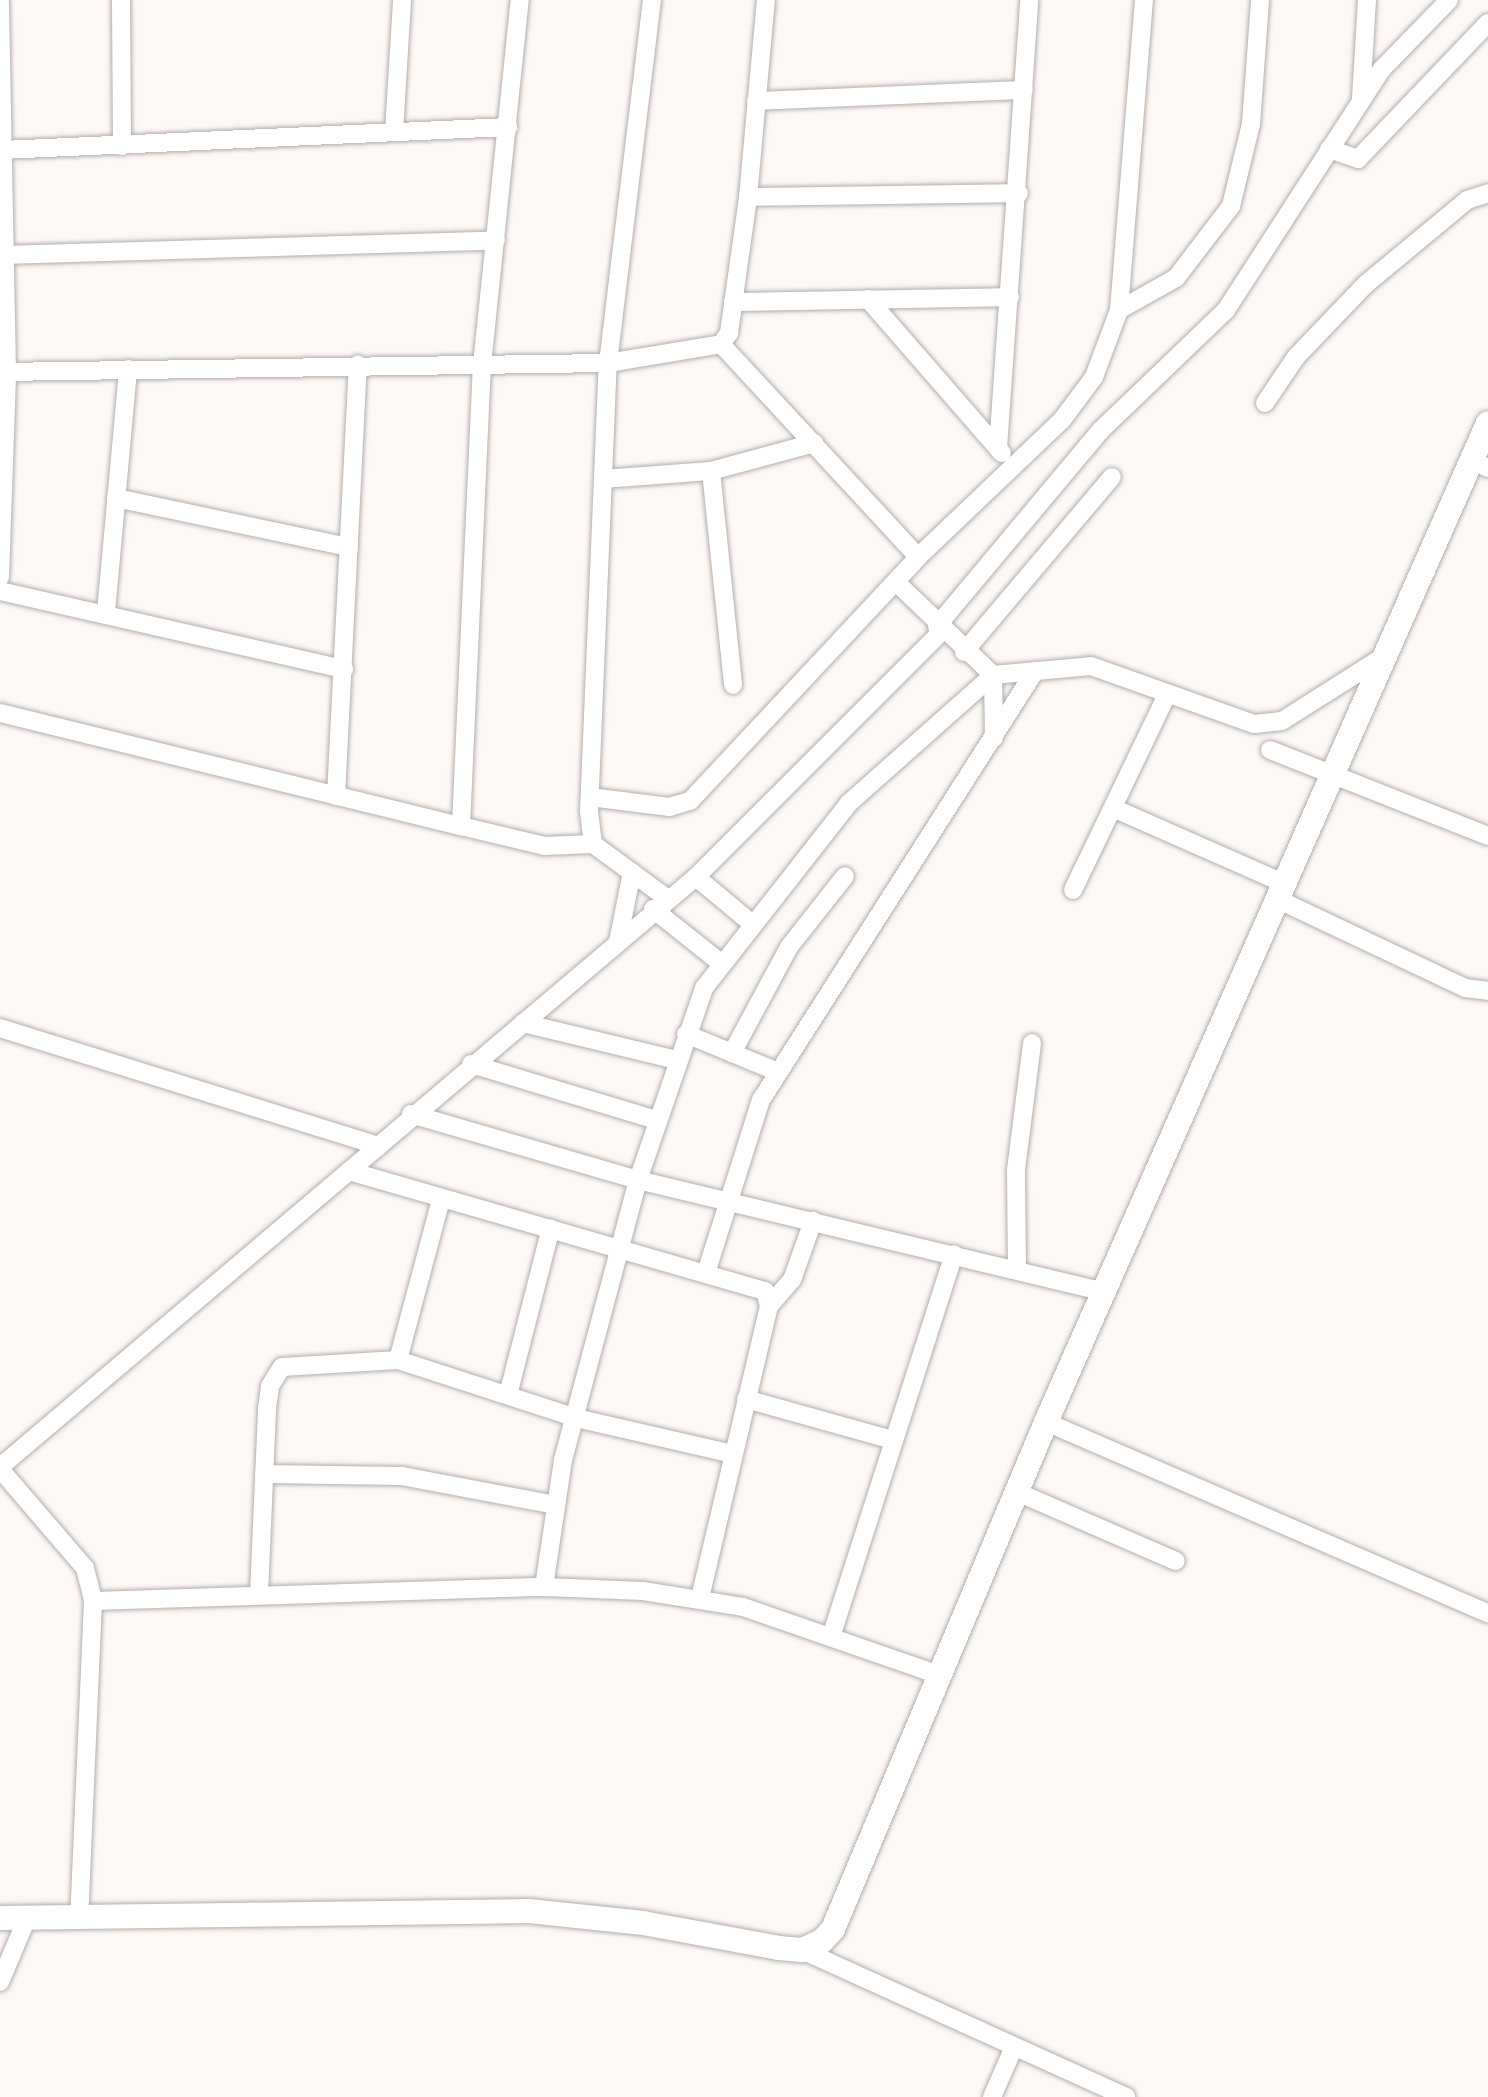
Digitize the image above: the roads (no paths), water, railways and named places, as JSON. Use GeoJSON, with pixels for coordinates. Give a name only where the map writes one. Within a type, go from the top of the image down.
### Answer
{"type":"FeatureCollection","features":[{"type":"Feature","properties":{"kind":"street"},"geometry":{"type":"LineString","coordinates":[[0,577],[4,372],[1,0]]}},
{"type":"Feature","properties":{"kind":"street"},"geometry":{"type":"LineString","coordinates":[[121,0],[122,146]]}},
{"type":"Feature","properties":{"kind":"street"},"geometry":{"type":"LineString","coordinates":[[394,132],[401,0]]}},
{"type":"Feature","properties":{"kind":"street"},"geometry":{"type":"LineString","coordinates":[[461,826],[482,365],[520,0]]}},
{"type":"Feature","properties":{"kind":"street"},"geometry":{"type":"LineString","coordinates":[[593,844],[590,797],[608,363],[652,0]]}},
{"type":"Feature","properties":{"kind":"street"},"geometry":{"type":"LineString","coordinates":[[721,344],[733,302],[748,197],[766,0]]}},
{"type":"Feature","properties":{"kind":"street"},"geometry":{"type":"LineString","coordinates":[[998,448],[1019,193],[1029,0]]}},
{"type":"Feature","properties":{"kind":"street"},"geometry":{"type":"LineString","coordinates":[[590,797],[669,807],[690,801],[918,558],[1014,466],[1085,392],[1119,310],[1144,0]]}},
{"type":"Feature","properties":{"kind":"street"},"geometry":{"type":"LineString","coordinates":[[1119,310],[1176,278],[1231,206],[1251,124],[1260,0]]}},
{"type":"Feature","properties":{"kind":"street"},"geometry":{"type":"LineString","coordinates":[[1361,100],[1367,0]]}},
{"type":"Feature","properties":{"kind":"street"},"geometry":{"type":"LineString","coordinates":[[79,1916],[93,1601],[85,1568],[0,1468],[379,1146],[411,1114],[523,1023],[660,904],[696,877],[940,629],[1094,438],[1226,310],[1361,100],[1411,35],[1450,0]]}},
{"type":"Feature","properties":{"kind":"street"},"geometry":{"type":"LineString","coordinates":[[1329,149],[1359,159],[1488,23]]}},
{"type":"Feature","properties":{"kind":"street"},"geometry":{"type":"LineString","coordinates":[[756,101],[1024,90]]}},
{"type":"Feature","properties":{"kind":"street"},"geometry":{"type":"LineString","coordinates":[[2,150],[508,127]]}},
{"type":"Feature","properties":{"kind":"street"},"geometry":{"type":"LineString","coordinates":[[1265,403],[1296,357],[1366,284],[1467,200],[1488,192]]}},
{"type":"Feature","properties":{"kind":"street"},"geometry":{"type":"LineString","coordinates":[[748,197],[1019,193]]}},
{"type":"Feature","properties":{"kind":"street"},"geometry":{"type":"LineString","coordinates":[[4,255],[496,240]]}},
{"type":"Feature","properties":{"kind":"street"},"geometry":{"type":"LineString","coordinates":[[733,302],[1010,297]]}},
{"type":"Feature","properties":{"kind":"street"},"geometry":{"type":"LineString","coordinates":[[868,299],[1014,466]]}},
{"type":"Feature","properties":{"kind":"street"},"geometry":{"type":"LineString","coordinates":[[4,372],[608,363],[721,344]]}},
{"type":"Feature","properties":{"kind":"street"},"geometry":{"type":"LineString","coordinates":[[721,344],[918,558]]}},
{"type":"Feature","properties":{"kind":"street"},"geometry":{"type":"LineString","coordinates":[[336,796],[358,365]]}},
{"type":"Feature","properties":{"kind":"street"},"geometry":{"type":"LineString","coordinates":[[106,612],[128,369]]}},
{"type":"Feature","properties":{"kind":"street"},"geometry":{"type":"LineString","coordinates":[[802,1950],[833,1929],[1046,1422],[1280,891],[1385,654],[1480,464],[1488,423]]}},
{"type":"Feature","properties":{"kind":"street"},"geometry":{"type":"LineString","coordinates":[[603,479],[711,471],[814,443]]}},
{"type":"Feature","properties":{"kind":"street"},"geometry":{"type":"LineString","coordinates":[[711,471],[733,685]]}},
{"type":"Feature","properties":{"kind":"street"},"geometry":{"type":"LineString","coordinates":[[964,652],[1112,477]]}},
{"type":"Feature","properties":{"kind":"street"},"geometry":{"type":"LineString","coordinates":[[116,498],[349,547]]}},
{"type":"Feature","properties":{"kind":"street"},"geometry":{"type":"LineString","coordinates":[[897,583],[940,629],[993,675]]}},
{"type":"Feature","properties":{"kind":"street"},"geometry":{"type":"LineString","coordinates":[[0,591],[106,612],[344,668]]}},
{"type":"Feature","properties":{"kind":"street"},"geometry":{"type":"LineString","coordinates":[[544,1587],[555,1505],[619,1248],[638,1180],[686,1034],[721,963],[849,803],[993,675],[1091,666],[1241,722],[1270,724],[1385,654]]}},
{"type":"Feature","properties":{"kind":"street"},"geometry":{"type":"LineString","coordinates":[[706,1273],[745,1139],[778,1072],[1035,671]]}},
{"type":"Feature","properties":{"kind":"street"},"geometry":{"type":"LineString","coordinates":[[993,675],[994,738]]}},
{"type":"Feature","properties":{"kind":"street"},"geometry":{"type":"LineString","coordinates":[[1073,890],[1167,695]]}},
{"type":"Feature","properties":{"kind":"street"},"geometry":{"type":"LineString","coordinates":[[0,713],[544,846],[593,844],[632,872],[660,904],[721,963]]}},
{"type":"Feature","properties":{"kind":"street"},"geometry":{"type":"LineString","coordinates":[[1270,750],[1320,774],[1333,773],[1488,836]]}},
{"type":"Feature","properties":{"kind":"street"},"geometry":{"type":"LineString","coordinates":[[1113,808],[1280,891],[1465,988],[1488,990]]}},
{"type":"Feature","properties":{"kind":"street"},"geometry":{"type":"LineString","coordinates":[[618,942],[632,872]]}},
{"type":"Feature","properties":{"kind":"street"},"geometry":{"type":"LineString","coordinates":[[732,1053],[784,955],[845,876]]}},
{"type":"Feature","properties":{"kind":"street"},"geometry":{"type":"LineString","coordinates":[[696,877],[751,923]]}},
{"type":"Feature","properties":{"kind":"street"},"geometry":{"type":"LineString","coordinates":[[523,1023],[677,1060]]}},
{"type":"Feature","properties":{"kind":"street"},"geometry":{"type":"LineString","coordinates":[[0,1028],[379,1146]]}},
{"type":"Feature","properties":{"kind":"street"},"geometry":{"type":"LineString","coordinates":[[686,1034],[778,1072]]}},
{"type":"Feature","properties":{"kind":"street"},"geometry":{"type":"LineString","coordinates":[[1017,1270],[1016,1170],[1032,1043]]}},
{"type":"Feature","properties":{"kind":"street"},"geometry":{"type":"LineString","coordinates":[[471,1065],[657,1120]]}},
{"type":"Feature","properties":{"kind":"street"},"geometry":{"type":"LineString","coordinates":[[411,1114],[638,1180],[1104,1292]]}},
{"type":"Feature","properties":{"kind":"street"},"geometry":{"type":"LineString","coordinates":[[349,1171],[765,1291],[769,1306]]}},
{"type":"Feature","properties":{"kind":"street"},"geometry":{"type":"LineString","coordinates":[[398,1360],[441,1199]]}},
{"type":"Feature","properties":{"kind":"street"},"geometry":{"type":"LineString","coordinates":[[699,1599],[769,1306],[792,1280],[813,1221]]}},
{"type":"Feature","properties":{"kind":"street"},"geometry":{"type":"LineString","coordinates":[[508,1395],[551,1228]]}},
{"type":"Feature","properties":{"kind":"street"},"geometry":{"type":"LineString","coordinates":[[831,1637],[954,1254]]}},
{"type":"Feature","properties":{"kind":"street"},"geometry":{"type":"LineString","coordinates":[[259,1594],[270,1386],[282,1367],[398,1360],[576,1418],[733,1454]]}},
{"type":"Feature","properties":{"kind":"street"},"geometry":{"type":"LineString","coordinates":[[746,1399],[893,1440]]}},
{"type":"Feature","properties":{"kind":"street"},"geometry":{"type":"LineString","coordinates":[[1046,1422],[1488,1613]]}},
{"type":"Feature","properties":{"kind":"street"},"geometry":{"type":"LineString","coordinates":[[264,1474],[402,1476],[555,1505]]}},
{"type":"Feature","properties":{"kind":"street"},"geometry":{"type":"LineString","coordinates":[[1017,1492],[1177,1561]]}},
{"type":"Feature","properties":{"kind":"street"},"geometry":{"type":"LineString","coordinates":[[93,1601],[544,1587],[699,1599],[831,1637],[939,1675]]}},
{"type":"Feature","properties":{"kind":"street"},"geometry":{"type":"LineString","coordinates":[[0,1919],[79,1916],[567,1913],[802,1950],[1126,2097]]}},
{"type":"Feature","properties":{"kind":"street"},"geometry":{"type":"LineString","coordinates":[[0,1982],[27,1918]]}},
{"type":"Feature","properties":{"kind":"street"},"geometry":{"type":"LineString","coordinates":[[992,2097],[1014,2047]]}}]}
